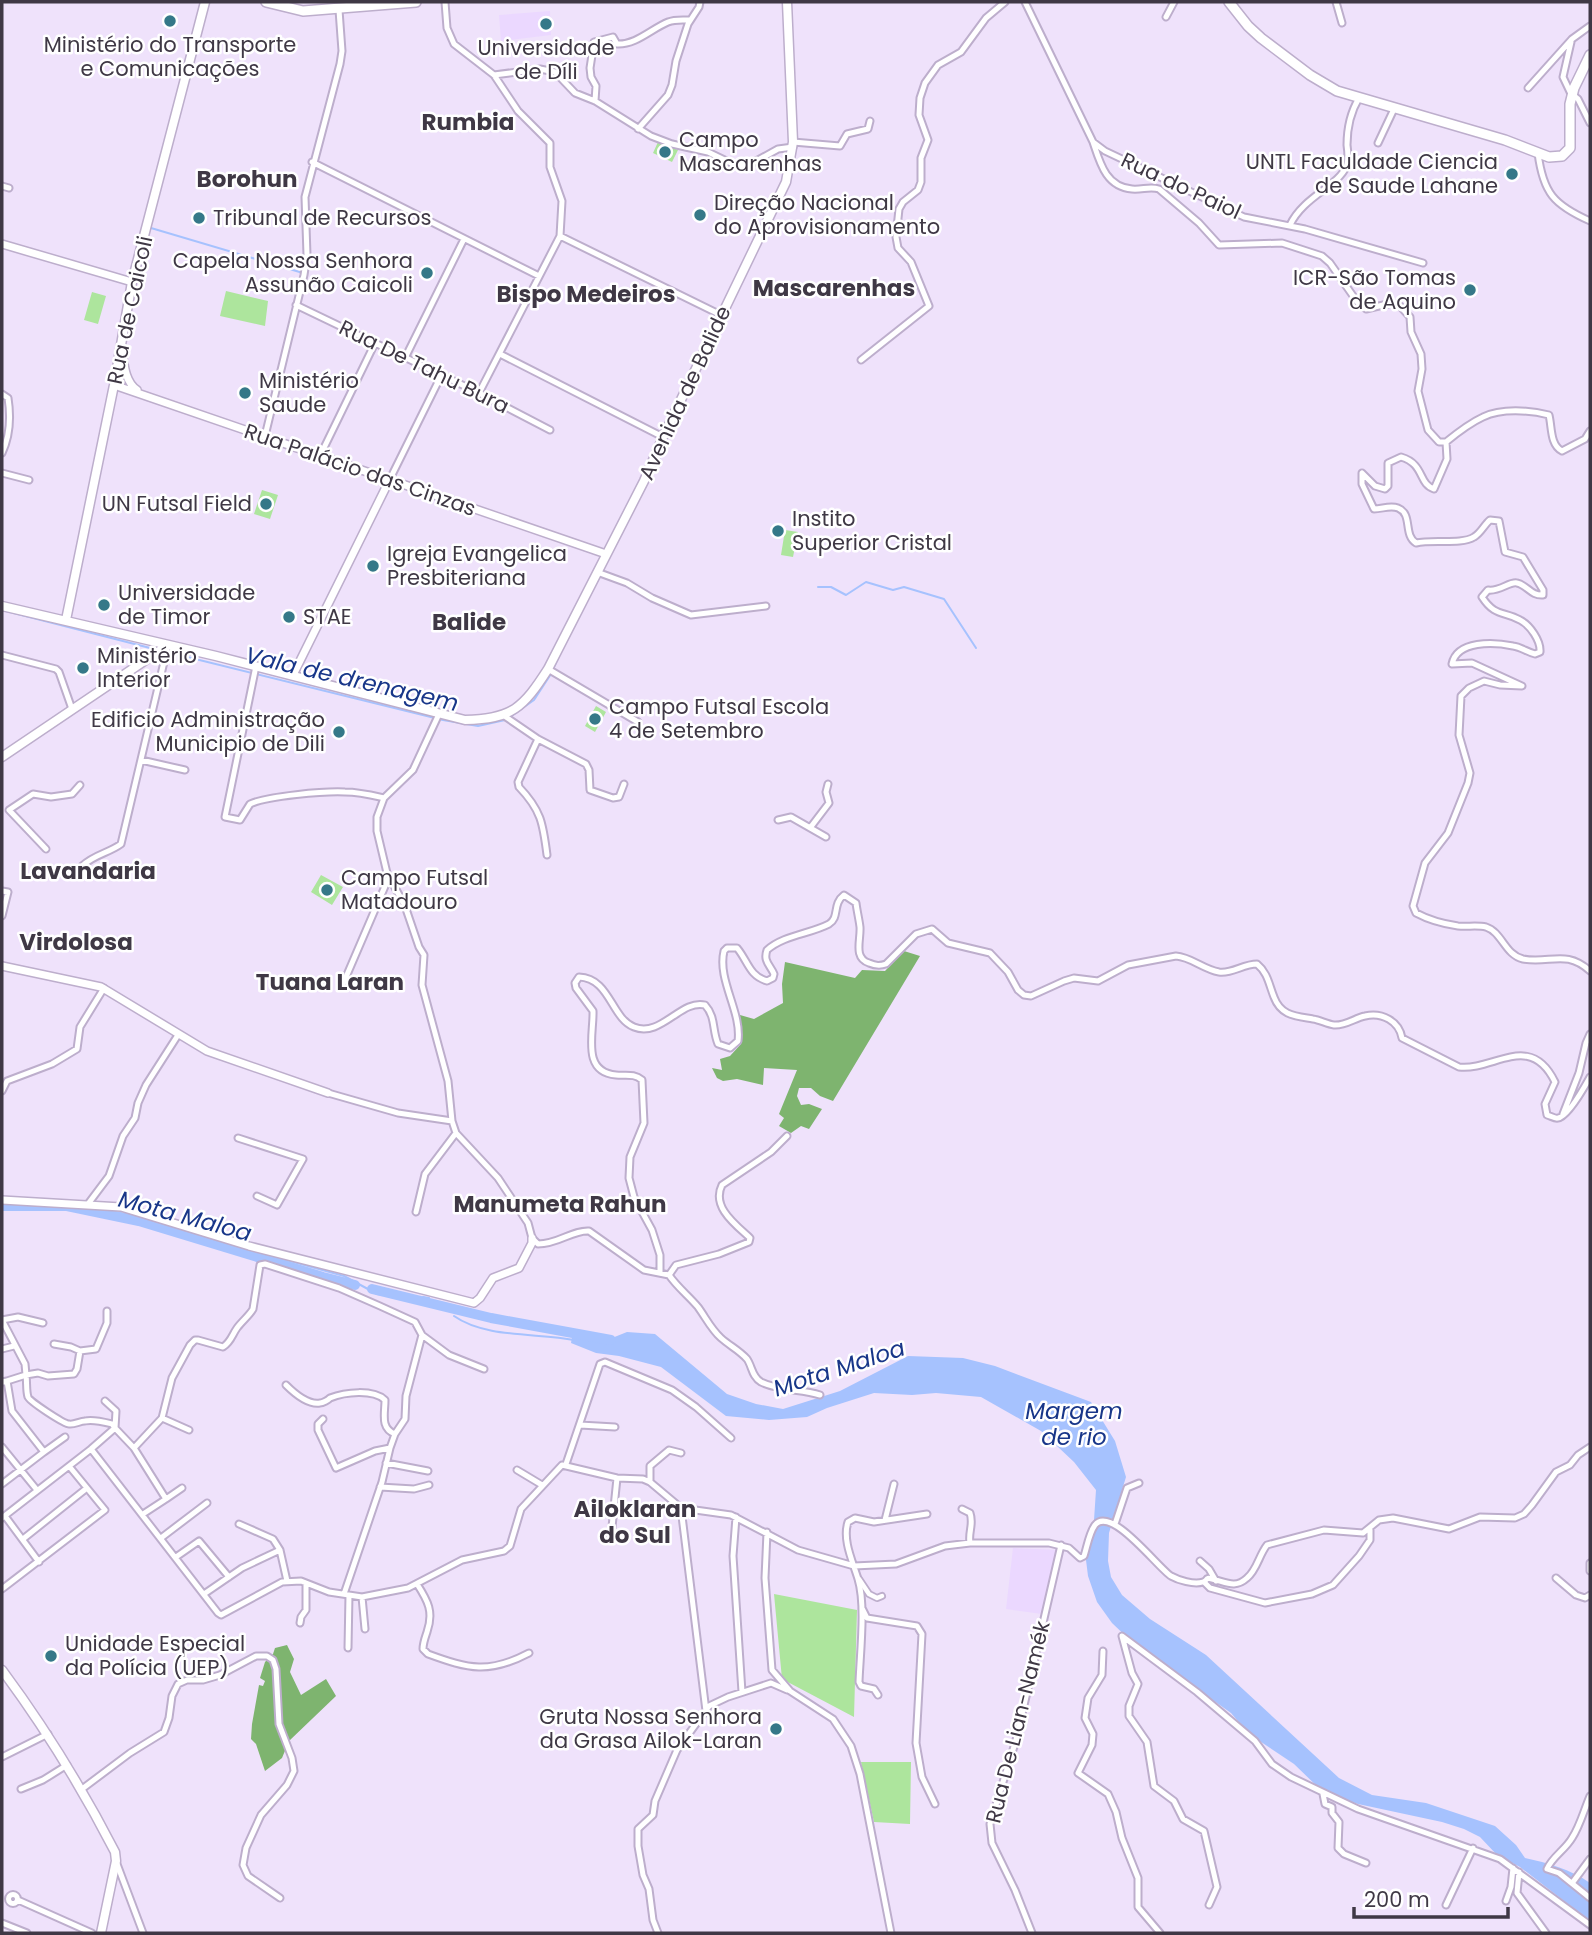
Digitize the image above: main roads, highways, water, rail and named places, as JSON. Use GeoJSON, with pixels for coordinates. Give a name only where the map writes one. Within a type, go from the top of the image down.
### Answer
{"type":"FeatureCollection","features":[{"type":"Feature","properties":{"kind":"main road","name":"Rua de Caicoli"},"geometry":{"type":"LineString","coordinates":[[66,620],[132,282],[205,2]]}},
{"type":"Feature","properties":{"kind":"main road"},"geometry":{"type":"LineString","coordinates":[[266,2],[303,11],[416,2]]}},
{"type":"Feature","properties":{"kind":"main road","name":"Avenida de Balide"},"geometry":{"type":"LineString","coordinates":[[168,645],[465,720],[487,720],[503,715],[530,697],[600,573],[606,554],[644,481],[721,315],[780,197],[791,162],[793,144],[788,2]]}},
{"type":"Feature","properties":{"kind":"main road"},"geometry":{"type":"LineString","coordinates":[[1229,2],[1261,38],[1310,75],[1337,91],[1557,157],[1568,152],[1572,96],[1590,54]]}},
{"type":"Feature","properties":{"kind":"main road"},"geometry":{"type":"LineString","coordinates":[[2,606],[168,645]]}},
{"type":"Feature","properties":{"kind":"main road"},"geometry":{"type":"LineString","coordinates":[[2,757],[168,645]]}},
{"type":"Feature","properties":{"kind":"main road"},"geometry":{"type":"LineString","coordinates":[[2,1670],[48,1734],[82,1789],[115,1852],[116,1861],[101,1933]]}},
{"type":"Feature","properties":{"kind":"water","name":"Margem de rio"},"geometry":{"type":"Polygon","coordinates":[[[627,1332],[655,1334],[727,1394],[756,1404],[783,1409],[840,1391],[908,1356],[963,1358],[995,1366],[1091,1402],[1115,1441],[1126,1477],[1109,1533],[1108,1561],[1111,1577],[1122,1595],[1150,1619],[1206,1655],[1339,1778],[1372,1795],[1426,1803],[1495,1826],[1516,1845],[1525,1858],[1559,1867],[1590,1883],[1590,1921],[1520,1867],[1497,1855],[1480,1837],[1464,1829],[1358,1804],[1323,1792],[1294,1764],[1249,1734],[1231,1713],[1135,1645],[1112,1623],[1097,1602],[1088,1576],[1086,1560],[1093,1535],[1096,1490],[1074,1462],[1041,1431],[981,1397],[936,1393],[874,1393],[807,1417],[769,1420],[726,1416],[661,1367],[596,1353],[571,1343],[572,1337],[607,1340],[627,1332]]]}},
{"type":"Feature","properties":{"kind":"waterway"},"geometry":{"type":"LineString","coordinates":[[151,228],[303,273]]}},
{"type":"Feature","properties":{"kind":"waterway","name":"Vala de drenagem"},"geometry":{"type":"LineString","coordinates":[[654,469],[666,445]]}},
{"type":"Feature","properties":{"kind":"waterway"},"geometry":{"type":"LineString","coordinates":[[818,587],[831,587],[846,595],[866,582],[893,590],[904,587],[944,599],[976,648]]}},
{"type":"Feature","properties":{"kind":"waterway","name":"Vala de drenagem"},"geometry":{"type":"LineString","coordinates":[[2,610],[154,649]]}},
{"type":"Feature","properties":{"kind":"waterway","name":"Vala de drenagem"},"geometry":{"type":"LineString","coordinates":[[167,652],[443,720],[478,726],[505,720]]}},
{"type":"Feature","properties":{"kind":"waterway","name":"Vala de drenagem"},"geometry":{"type":"LineString","coordinates":[[553,669],[558,658]]}},
{"type":"Feature","properties":{"kind":"waterway","name":"Vala de drenagem"},"geometry":{"type":"LineString","coordinates":[[510,717],[534,700],[551,674]]}},
{"type":"Feature","properties":{"kind":"waterway","name":"Mota Maloa"},"geometry":{"type":"LineString","coordinates":[[2,1206],[67,1206],[139,1221],[355,1285]]}},
{"type":"Feature","properties":{"kind":"waterway"},"geometry":{"type":"LineString","coordinates":[[101,1209],[344,1276],[377,1294],[384,1295]]}},
{"type":"Feature","properties":{"kind":"waterway","name":"Mota Maloa"},"geometry":{"type":"LineString","coordinates":[[372,1289],[491,1318],[611,1340]]}},
{"type":"Feature","properties":{"kind":"waterway","name":"Mota Maloa"},"geometry":{"type":"LineString","coordinates":[[423,1297],[429,1298]]}},
{"type":"Feature","properties":{"kind":"waterway"},"geometry":{"type":"LineString","coordinates":[[454,1316],[481,1328],[574,1340]]}},
{"type":"Feature","properties":{"kind":"place","name":"Ministério do Transporte e Comunicações"},"geometry":{"type":"Point","coordinates":[170,21]}},
{"type":"Feature","properties":{"kind":"place","name":"Universidade de Díli"},"geometry":{"type":"Point","coordinates":[546,24]}},
{"type":"Feature","properties":{"kind":"place","name":"Campo Mascarenhas"},"geometry":{"type":"Point","coordinates":[665,152]}},
{"type":"Feature","properties":{"kind":"place","name":"UNTL Faculdade Ciencia de Saude Lahane"},"geometry":{"type":"Point","coordinates":[1512,174]}},
{"type":"Feature","properties":{"kind":"place","name":"Direção Nacional do Aprovisionamento"},"geometry":{"type":"Point","coordinates":[700,215]}},
{"type":"Feature","properties":{"kind":"place","name":"Tribunal de Recursos"},"geometry":{"type":"Point","coordinates":[199,218]}},
{"type":"Feature","properties":{"kind":"place","name":"Capela Nossa Senhora Assunão Caicoli"},"geometry":{"type":"Point","coordinates":[427,273]}},
{"type":"Feature","properties":{"kind":"place","name":"ICR-São Tomas de Aquino"},"geometry":{"type":"Point","coordinates":[1470,290]}},
{"type":"Feature","properties":{"kind":"place","name":"Ministério Saude"},"geometry":{"type":"Point","coordinates":[245,393]}},
{"type":"Feature","properties":{"kind":"place","name":"UN Futsal Field"},"geometry":{"type":"Point","coordinates":[266,504]}},
{"type":"Feature","properties":{"kind":"place","name":"Instito Superior Cristal"},"geometry":{"type":"Point","coordinates":[778,531]}},
{"type":"Feature","properties":{"kind":"place","name":"Igreja Evangelica Presbiteriana"},"geometry":{"type":"Point","coordinates":[373,566]}},
{"type":"Feature","properties":{"kind":"place","name":"Universidade de Timor"},"geometry":{"type":"Point","coordinates":[104,605]}},
{"type":"Feature","properties":{"kind":"place","name":"STAE"},"geometry":{"type":"Point","coordinates":[289,617]}},
{"type":"Feature","properties":{"kind":"place","name":"Ministério Interior"},"geometry":{"type":"Point","coordinates":[83,668]}},
{"type":"Feature","properties":{"kind":"place","name":"Campo Futsal Escola 4 de Setembro"},"geometry":{"type":"Point","coordinates":[595,719]}},
{"type":"Feature","properties":{"kind":"place","name":"Edificio Administração Municipio de Dili"},"geometry":{"type":"Point","coordinates":[339,732]}},
{"type":"Feature","properties":{"kind":"place","name":"Campo Futsal Matadouro"},"geometry":{"type":"Point","coordinates":[327,890]}},
{"type":"Feature","properties":{"kind":"place","name":"Unidade Especial da Polícia (UEP)"},"geometry":{"type":"Point","coordinates":[51,1656]}},
{"type":"Feature","properties":{"kind":"place","name":"Gruta Nossa Senhora da Grasa Ailok-Laran"},"geometry":{"type":"Point","coordinates":[776,1729]}},
{"type":"Feature","properties":{"kind":"district","name":"Rumbia"},"geometry":{"type":"Point","coordinates":[468,122]}},
{"type":"Feature","properties":{"kind":"district","name":"Borohun"},"geometry":{"type":"Point","coordinates":[247,179]}},
{"type":"Feature","properties":{"kind":"district","name":"Mascarenhas"},"geometry":{"type":"Point","coordinates":[834,288]}},
{"type":"Feature","properties":{"kind":"district","name":"Bispo Medeiros"},"geometry":{"type":"Point","coordinates":[586,294]}},
{"type":"Feature","properties":{"kind":"district","name":"Balide"},"geometry":{"type":"Point","coordinates":[469,622]}},
{"type":"Feature","properties":{"kind":"district","name":"Lavandaria"},"geometry":{"type":"Point","coordinates":[88,871]}},
{"type":"Feature","properties":{"kind":"district","name":"Virdolosa"},"geometry":{"type":"Point","coordinates":[76,942]}},
{"type":"Feature","properties":{"kind":"district","name":"Tuana Laran"},"geometry":{"type":"Point","coordinates":[330,982]}},
{"type":"Feature","properties":{"kind":"district","name":"Manumeta Rahun"},"geometry":{"type":"Point","coordinates":[560,1204]}},
{"type":"Feature","properties":{"kind":"district","name":"Ailoklaran do Sul"},"geometry":{"type":"Point","coordinates":[635,1522]}}]}
